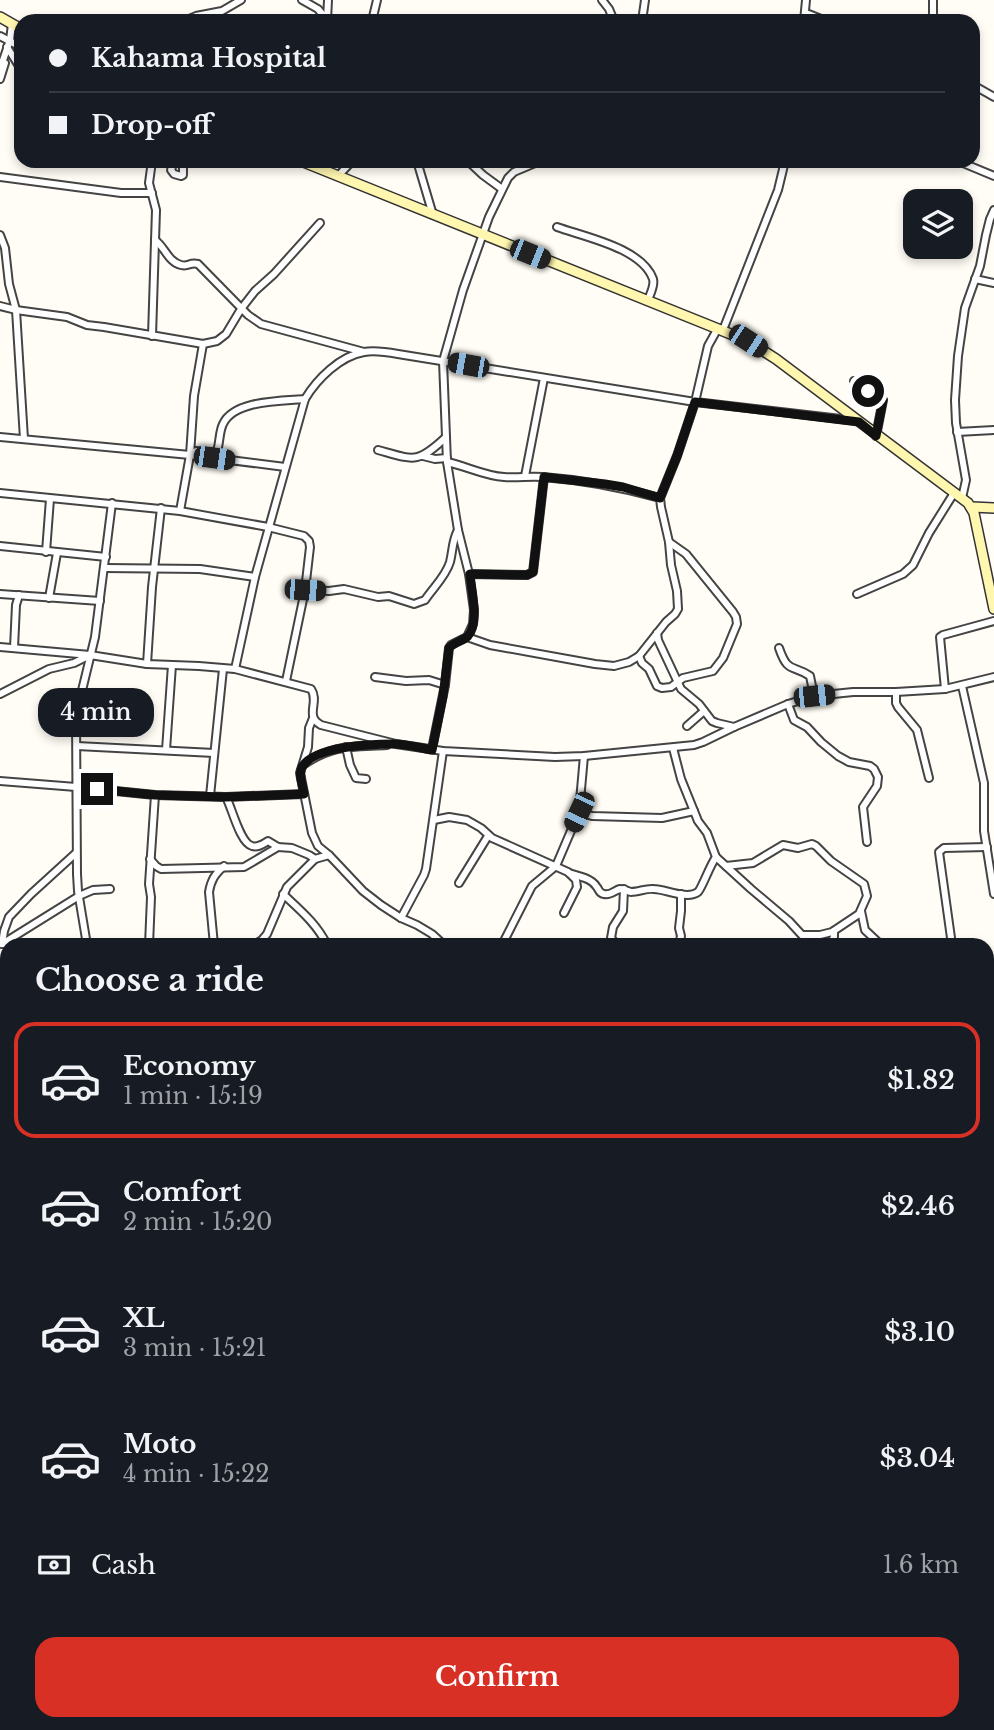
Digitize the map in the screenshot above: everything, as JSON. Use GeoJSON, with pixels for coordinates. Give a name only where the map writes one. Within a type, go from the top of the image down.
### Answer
{"type":"FeatureCollection","features":[{"type":"Feature","properties":{"kind":"street"},"geometry":{"type":"LineString","coordinates":[[206,14],[222,11],[241,0]]}},
{"type":"Feature","properties":{"kind":"street"},"geometry":{"type":"LineString","coordinates":[[302,0],[318,9]]}},
{"type":"Feature","properties":{"kind":"street"},"geometry":{"type":"LineString","coordinates":[[311,0],[322,14]]}},
{"type":"Feature","properties":{"kind":"street"},"geometry":{"type":"LineString","coordinates":[[806,0],[806,13]]}},
{"type":"Feature","properties":{"kind":"street"},"geometry":{"type":"LineString","coordinates":[[0,69],[14,33]]}},
{"type":"Feature","properties":{"kind":"street"},"geometry":{"type":"LineString","coordinates":[[0,36],[14,57]]}},
{"type":"Feature","properties":{"kind":"street"},"geometry":{"type":"LineString","coordinates":[[8,46],[14,46]]}},
{"type":"Feature","properties":{"kind":"street"},"geometry":{"type":"LineString","coordinates":[[0,79],[8,46]]}},
{"type":"Feature","properties":{"kind":"street"},"geometry":{"type":"LineString","coordinates":[[151,168],[149,183],[156,210],[152,336]]}},
{"type":"Feature","properties":{"kind":"street"},"geometry":{"type":"LineString","coordinates":[[172,168],[174,174],[181,176],[183,168]]}},
{"type":"Feature","properties":{"kind":"street"},"geometry":{"type":"LineString","coordinates":[[324,168],[433,215],[748,341],[776,359],[972,507],[994,508]]}},
{"type":"Feature","properties":{"kind":"street"},"geometry":{"type":"LineString","coordinates":[[339,175],[346,168]]}},
{"type":"Feature","properties":{"kind":"street"},"geometry":{"type":"LineString","coordinates":[[420,168],[433,215]]}},
{"type":"Feature","properties":{"kind":"street"},"geometry":{"type":"LineString","coordinates":[[476,168],[502,189]]}},
{"type":"Feature","properties":{"kind":"street"},"geometry":{"type":"LineString","coordinates":[[432,750],[445,685],[449,648],[467,637],[473,624],[474,611],[470,574],[458,530],[447,460],[443,361],[463,290],[489,217],[508,178],[523,168]]}},
{"type":"Feature","properties":{"kind":"street"},"geometry":{"type":"LineString","coordinates":[[467,637],[489,645],[606,666],[621,665],[639,656],[675,614],[678,608],[677,590],[660,498],[695,402],[708,346],[720,329],[778,190],[784,168]]}},
{"type":"Feature","properties":{"kind":"street"},"geometry":{"type":"LineString","coordinates":[[975,168],[994,176]]}},
{"type":"Feature","properties":{"kind":"street"},"geometry":{"type":"LineString","coordinates":[[0,177],[121,193],[152,193]]}},
{"type":"Feature","properties":{"kind":"street"},"geometry":{"type":"LineString","coordinates":[[857,594],[903,574],[913,565],[929,533],[967,480],[957,432],[955,400],[961,322],[980,267],[994,210]]}},
{"type":"Feature","properties":{"kind":"street"},"geometry":{"type":"LineString","coordinates":[[0,306],[67,317],[87,326],[203,344],[217,341],[226,334],[255,291],[320,223]]}},
{"type":"Feature","properties":{"kind":"street"},"geometry":{"type":"LineString","coordinates":[[558,227],[631,254],[654,281],[648,300]]}},
{"type":"Feature","properties":{"kind":"street"},"geometry":{"type":"LineString","coordinates":[[0,235],[5,248],[9,284],[16,310],[24,439]]}},
{"type":"Feature","properties":{"kind":"street"},"geometry":{"type":"LineString","coordinates":[[155,240],[177,264],[194,262],[201,266],[253,320],[365,352],[443,361],[695,402],[859,422]]}},
{"type":"Feature","properties":{"kind":"street"},"geometry":{"type":"LineString","coordinates":[[975,279],[994,282]]}},
{"type":"Feature","properties":{"kind":"street"},"geometry":{"type":"LineString","coordinates":[[180,511],[190,454],[194,396],[203,344]]}},
{"type":"Feature","properties":{"kind":"street"},"geometry":{"type":"LineString","coordinates":[[235,669],[255,577],[305,399],[329,370],[365,352]]}},
{"type":"Feature","properties":{"kind":"street"},"geometry":{"type":"LineString","coordinates":[[525,476],[544,378]]}},
{"type":"Feature","properties":{"kind":"street"},"geometry":{"type":"LineString","coordinates":[[854,382],[883,400],[876,436]]}},
{"type":"Feature","properties":{"kind":"street"},"geometry":{"type":"LineString","coordinates":[[190,454],[196,451],[217,451],[224,422],[237,410],[247,406],[305,399]]}},
{"type":"Feature","properties":{"kind":"street"},"geometry":{"type":"LineString","coordinates":[[957,432],[994,430]]}},
{"type":"Feature","properties":{"kind":"street"},"geometry":{"type":"LineString","coordinates":[[0,438],[190,454],[285,467]]}},
{"type":"Feature","properties":{"kind":"street"},"geometry":{"type":"LineString","coordinates":[[379,450],[415,458],[423,456],[445,438]]}},
{"type":"Feature","properties":{"kind":"street"},"geometry":{"type":"LineString","coordinates":[[423,456],[447,460],[487,474],[605,484],[660,498]]}},
{"type":"Feature","properties":{"kind":"street"},"geometry":{"type":"LineString","coordinates":[[470,574],[527,575],[533,572],[544,477]]}},
{"type":"Feature","properties":{"kind":"street"},"geometry":{"type":"LineString","coordinates":[[0,493],[161,508],[304,536],[310,547],[305,590],[286,681]]}},
{"type":"Feature","properties":{"kind":"street"},"geometry":{"type":"LineString","coordinates":[[46,552],[50,499]]}},
{"type":"Feature","properties":{"kind":"street"},"geometry":{"type":"LineString","coordinates":[[86,938],[76,853],[77,711],[96,637],[112,503]]}},
{"type":"Feature","properties":{"kind":"street"},"geometry":{"type":"LineString","coordinates":[[972,507],[994,608]]}},
{"type":"Feature","properties":{"kind":"street"},"geometry":{"type":"LineString","coordinates":[[147,664],[161,508]]}},
{"type":"Feature","properties":{"kind":"street"},"geometry":{"type":"LineString","coordinates":[[305,590],[344,589],[378,597],[389,596],[414,604],[421,602],[446,571],[452,540],[458,530]]}},
{"type":"Feature","properties":{"kind":"street"},"geometry":{"type":"LineString","coordinates":[[639,656],[657,686],[671,687],[680,680],[715,669],[731,642],[737,621],[733,612],[686,554],[669,542]]}},
{"type":"Feature","properties":{"kind":"street"},"geometry":{"type":"LineString","coordinates":[[0,546],[106,557]]}},
{"type":"Feature","properties":{"kind":"street"},"geometry":{"type":"LineString","coordinates":[[49,598],[57,553]]}},
{"type":"Feature","properties":{"kind":"street"},"geometry":{"type":"LineString","coordinates":[[105,568],[200,569],[255,577]]}},
{"type":"Feature","properties":{"kind":"street"},"geometry":{"type":"LineString","coordinates":[[0,594],[100,601]]}},
{"type":"Feature","properties":{"kind":"street"},"geometry":{"type":"LineString","coordinates":[[15,648],[19,596]]}},
{"type":"Feature","properties":{"kind":"street"},"geometry":{"type":"LineString","coordinates":[[945,689],[940,638],[994,621]]}},
{"type":"Feature","properties":{"kind":"street"},"geometry":{"type":"LineString","coordinates":[[657,633],[681,689],[712,720],[734,727]]}},
{"type":"Feature","properties":{"kind":"street"},"geometry":{"type":"LineString","coordinates":[[0,647],[90,655],[147,664],[235,669],[307,687],[314,692],[313,718],[300,773],[314,839],[318,846],[380,905],[436,938]]}},
{"type":"Feature","properties":{"kind":"street"},"geometry":{"type":"LineString","coordinates":[[779,648],[783,661],[788,666],[810,676],[814,696]]}},
{"type":"Feature","properties":{"kind":"street"},"geometry":{"type":"LineString","coordinates":[[0,694],[49,669],[71,653]]}},
{"type":"Feature","properties":{"kind":"street"},"geometry":{"type":"LineString","coordinates":[[49,669],[74,663],[90,655]]}},
{"type":"Feature","properties":{"kind":"street"},"geometry":{"type":"LineString","coordinates":[[166,750],[172,665]]}},
{"type":"Feature","properties":{"kind":"street"},"geometry":{"type":"LineString","coordinates":[[209,796],[223,669]]}},
{"type":"Feature","properties":{"kind":"street"},"geometry":{"type":"LineString","coordinates":[[374,677],[406,681],[429,680],[445,685]]}},
{"type":"Feature","properties":{"kind":"street"},"geometry":{"type":"LineString","coordinates":[[313,718],[321,725],[432,750],[584,757],[684,747],[704,742],[788,704],[814,696],[945,689],[994,677]]}},
{"type":"Feature","properties":{"kind":"street"},"geometry":{"type":"LineString","coordinates":[[962,686],[984,783],[984,831],[994,894]]}},
{"type":"Feature","properties":{"kind":"street"},"geometry":{"type":"LineString","coordinates":[[896,692],[896,703],[917,730],[929,778]]}},
{"type":"Feature","properties":{"kind":"street"},"geometry":{"type":"LineString","coordinates":[[788,704],[794,720],[807,727],[844,760],[870,765],[874,769],[878,777],[877,786],[863,807],[867,842]]}},
{"type":"Feature","properties":{"kind":"street"},"geometry":{"type":"LineString","coordinates":[[687,726],[704,711]]}},
{"type":"Feature","properties":{"kind":"street"},"geometry":{"type":"LineString","coordinates":[[303,765],[318,755],[346,747],[396,744]]}},
{"type":"Feature","properties":{"kind":"street"},"geometry":{"type":"LineString","coordinates":[[77,746],[214,753]]}},
{"type":"Feature","properties":{"kind":"street"},"geometry":{"type":"LineString","coordinates":[[346,747],[356,778],[366,779]]}},
{"type":"Feature","properties":{"kind":"street"},"geometry":{"type":"LineString","coordinates":[[673,748],[681,779],[716,857],[805,938]]}},
{"type":"Feature","properties":{"kind":"street"},"geometry":{"type":"LineString","coordinates":[[401,918],[424,875],[443,751]]}},
{"type":"Feature","properties":{"kind":"street"},"geometry":{"type":"LineString","coordinates":[[506,938],[532,886],[556,866],[579,812],[584,757]]}},
{"type":"Feature","properties":{"kind":"street"},"geometry":{"type":"LineString","coordinates":[[0,781],[155,795],[226,797],[304,794]]}},
{"type":"Feature","properties":{"kind":"street"},"geometry":{"type":"LineString","coordinates":[[0,788],[8,782]]}},
{"type":"Feature","properties":{"kind":"street"},"geometry":{"type":"LineString","coordinates":[[149,938],[152,897],[149,888],[150,859],[155,795]]}},
{"type":"Feature","properties":{"kind":"street"},"geometry":{"type":"LineString","coordinates":[[226,797],[243,838],[251,846],[268,841],[315,859]]}},
{"type":"Feature","properties":{"kind":"street"},"geometry":{"type":"LineString","coordinates":[[579,812],[592,816],[662,818],[694,811]]}},
{"type":"Feature","properties":{"kind":"street"},"geometry":{"type":"LineString","coordinates":[[434,820],[449,817],[467,820],[481,828],[488,836],[591,880],[605,895],[618,889],[630,892],[657,889],[681,894],[698,892],[716,857]]}},
{"type":"Feature","properties":{"kind":"street"},"geometry":{"type":"LineString","coordinates":[[459,883],[488,836]]}},
{"type":"Feature","properties":{"kind":"street"},"geometry":{"type":"LineString","coordinates":[[726,866],[752,863],[783,845],[798,848],[812,844],[864,884],[867,896],[861,911],[834,931],[820,935],[803,935]]}},
{"type":"Feature","properties":{"kind":"street"},"geometry":{"type":"LineString","coordinates":[[150,859],[161,869],[247,866],[278,847]]}},
{"type":"Feature","properties":{"kind":"street"},"geometry":{"type":"LineString","coordinates":[[952,938],[939,852],[950,847],[987,847]]}},
{"type":"Feature","properties":{"kind":"street"},"geometry":{"type":"LineString","coordinates":[[2,938],[9,917],[76,853]]}},
{"type":"Feature","properties":{"kind":"street"},"geometry":{"type":"LineString","coordinates":[[264,938],[283,894],[295,877],[315,859],[329,855]]}},
{"type":"Feature","properties":{"kind":"street"},"geometry":{"type":"LineString","coordinates":[[213,938],[209,892],[214,876],[225,866]]}},
{"type":"Feature","properties":{"kind":"street"},"geometry":{"type":"LineString","coordinates":[[564,913],[577,887],[576,880],[568,872]]}},
{"type":"Feature","properties":{"kind":"street"},"geometry":{"type":"LineString","coordinates":[[611,938],[611,932],[623,911],[624,889]]}},
{"type":"Feature","properties":{"kind":"street"},"geometry":{"type":"LineString","coordinates":[[11,938],[79,896],[93,890],[110,890]]}},
{"type":"Feature","properties":{"kind":"street"},"geometry":{"type":"LineString","coordinates":[[283,894],[312,922],[324,938]]}},
{"type":"Feature","properties":{"kind":"street"},"geometry":{"type":"LineString","coordinates":[[681,894],[681,938]]}},
{"type":"Feature","properties":{"kind":"street"},"geometry":{"type":"LineString","coordinates":[[861,911],[865,930],[874,938]]}},
{"type":"Feature","properties":{"kind":"street"},"geometry":{"type":"LineString","coordinates":[[833,938],[834,931]]}},
{"type":"Feature","properties":{"kind":"route"},"geometry":{"type":"LineString","coordinates":[[97,789],[155,795],[226,797],[304,794],[300,773],[303,765],[318,755],[346,747],[396,744],[432,750],[449,648],[467,637],[473,624],[470,574],[527,575],[533,572],[544,477],[623,487],[660,498],[695,402],[859,422],[876,436],[883,400],[868,391]]}}]}
